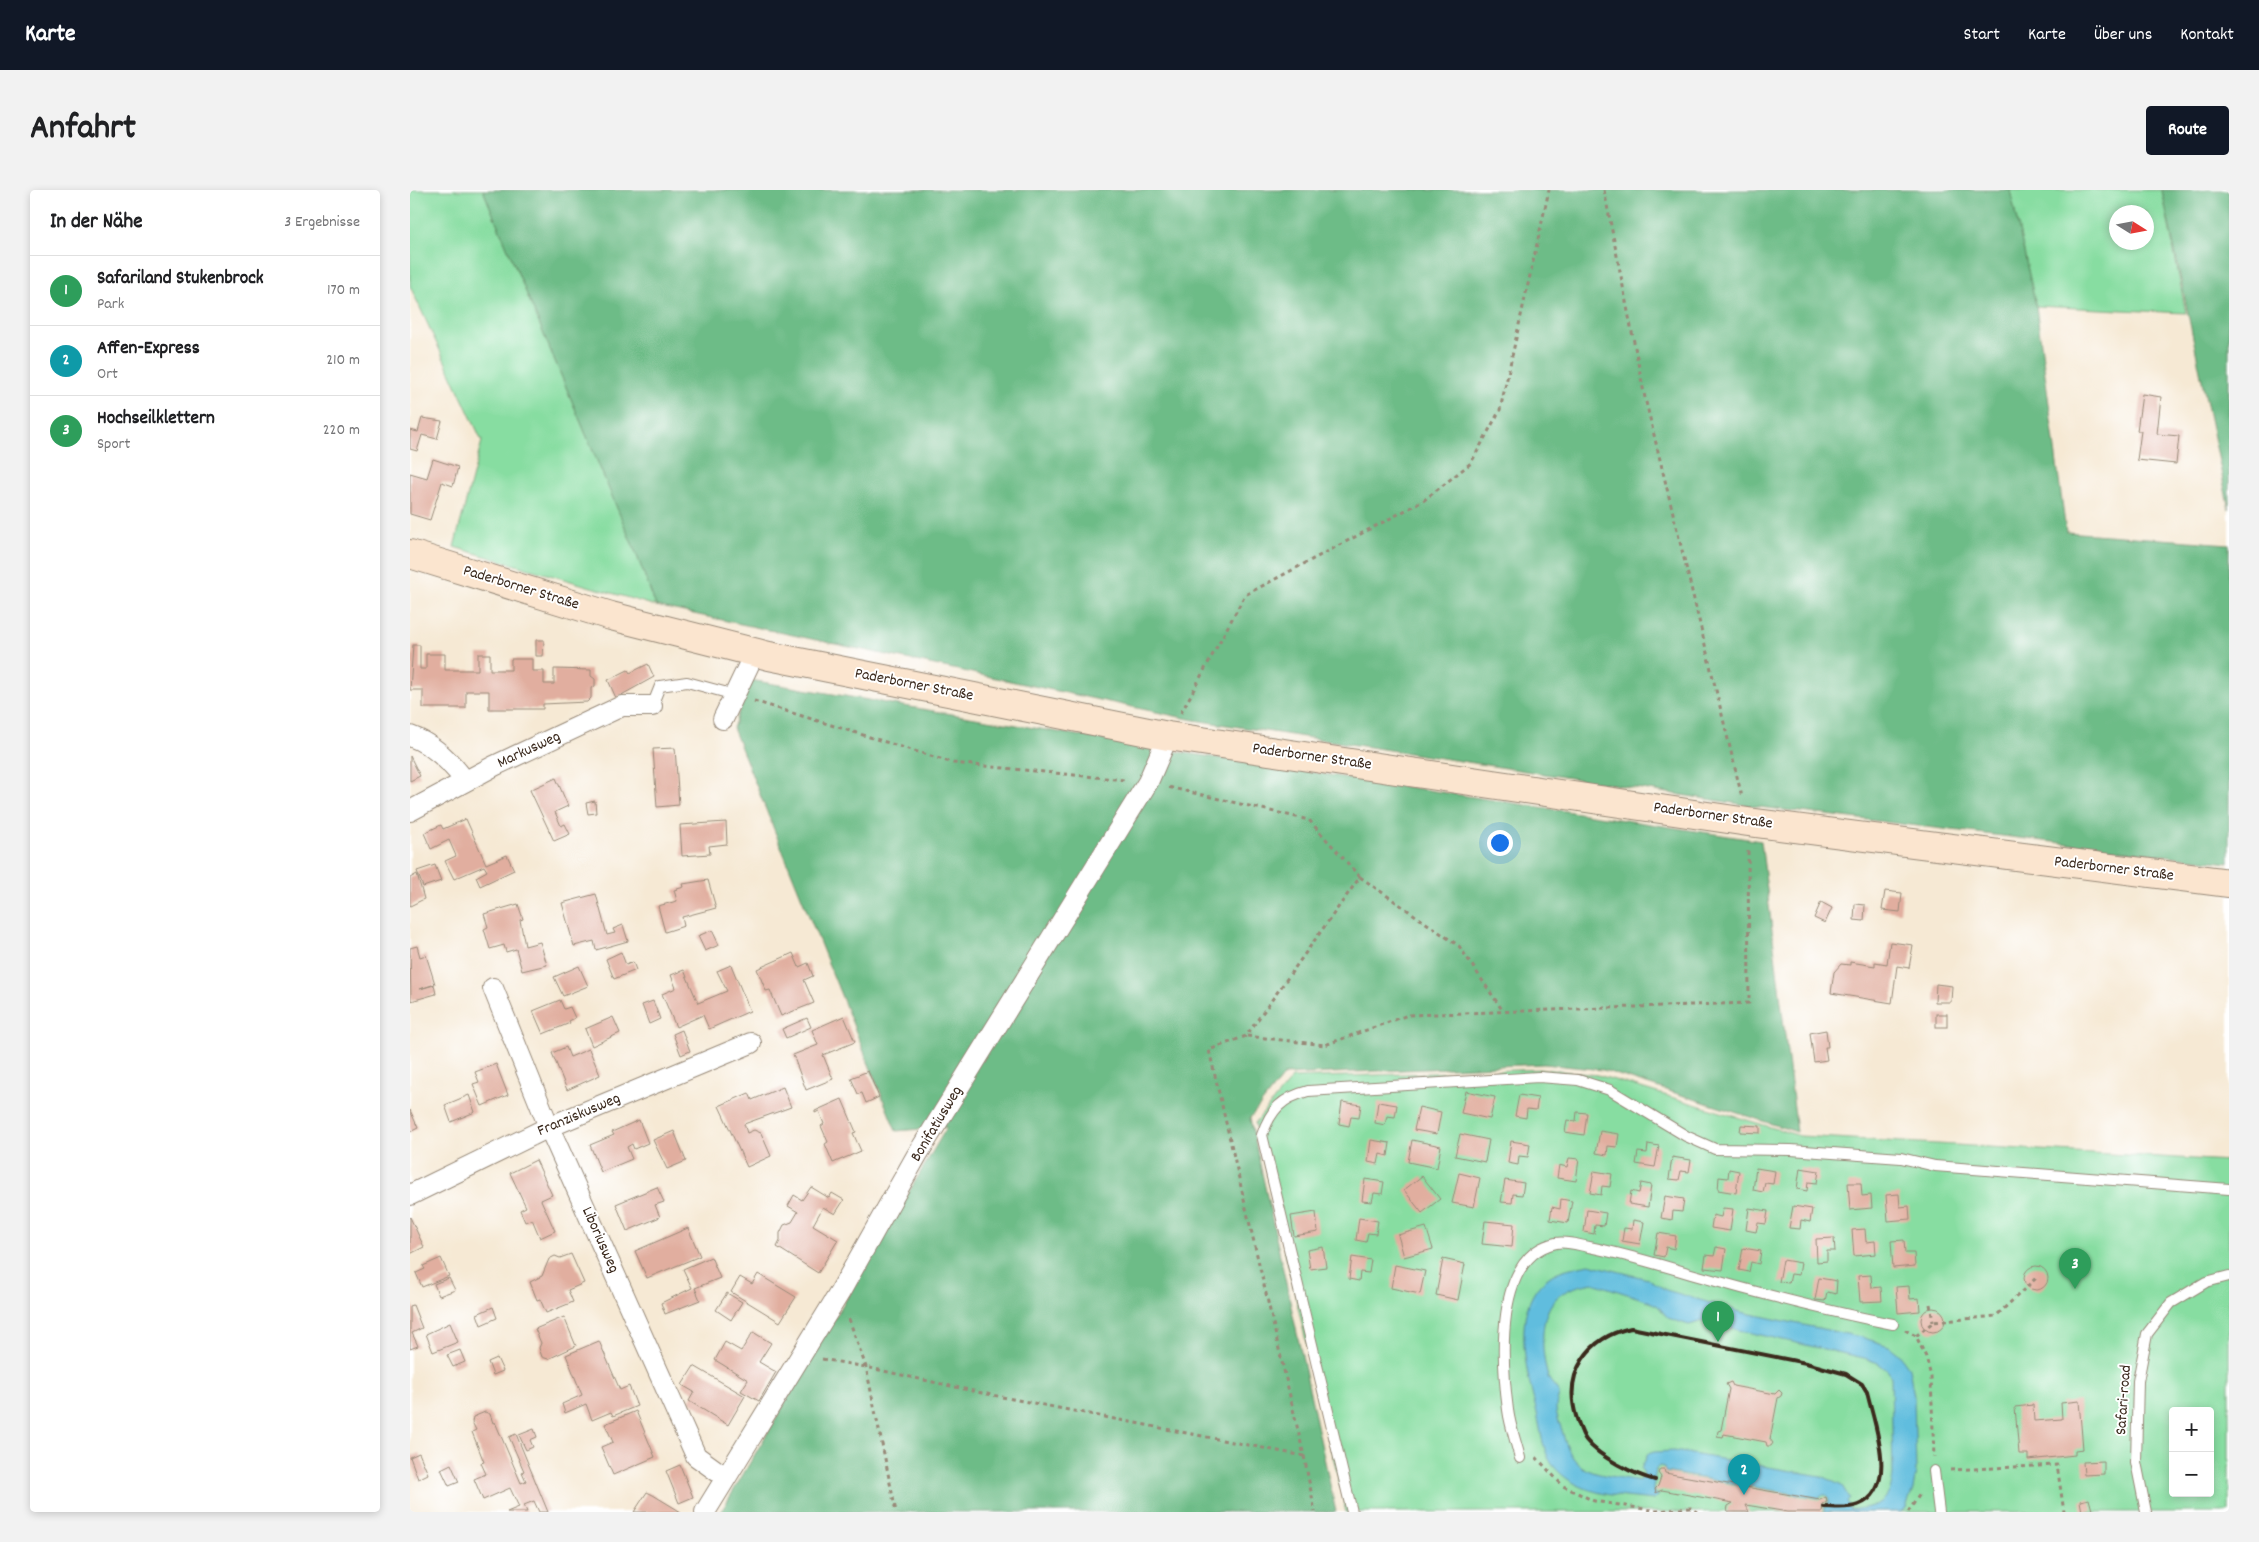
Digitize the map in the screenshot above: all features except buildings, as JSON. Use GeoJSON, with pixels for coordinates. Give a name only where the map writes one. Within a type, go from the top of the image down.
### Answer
{"type":"FeatureCollection","features":[{"type":"Feature","properties":{"kind":"main road","name":"Paderborner Straße"},"geometry":{"type":"LineString","coordinates":[[410,554],[611,616],[755,652],[1168,736],[1748,822],[2229,883]]}},
{"type":"Feature","properties":{"kind":"street"},"geometry":{"type":"LineString","coordinates":[[723,719],[755,652]]}},
{"type":"Feature","properties":{"kind":"street","name":"Markusweg"},"geometry":{"type":"LineString","coordinates":[[410,810],[465,781],[622,706],[652,706]]}},
{"type":"Feature","properties":{"kind":"street"},"geometry":{"type":"LineString","coordinates":[[410,736],[422,740],[452,763],[465,781]]}},
{"type":"Feature","properties":{"kind":"street","name":"Bonifatiusweg"},"geometry":{"type":"LineString","coordinates":[[705,1512],[840,1292],[917,1155],[1148,782],[1168,736]]}},
{"type":"Feature","properties":{"kind":"street","name":"Liboriusweg"},"geometry":{"type":"LineString","coordinates":[[493,988],[549,1126],[696,1456],[726,1477]]}},
{"type":"Feature","properties":{"kind":"street","name":"Franziskusweg"},"geometry":{"type":"LineString","coordinates":[[410,1195],[549,1126],[751,1043]]}},
{"type":"Feature","properties":{"kind":"lane"},"geometry":{"type":"LineString","coordinates":[[652,706],[660,686],[687,682],[735,695]]}},
{"type":"Feature","properties":{"kind":"lane"},"geometry":{"type":"LineString","coordinates":[[1352,1512],[1262,1135],[1268,1120],[1277,1107],[1291,1096],[1308,1090],[1531,1078],[1578,1080],[1610,1090],[1686,1136],[1715,1149],[1791,1150],[1901,1158],[1934,1166],[2229,1189]]}},
{"type":"Feature","properties":{"kind":"lane"},"geometry":{"type":"LineString","coordinates":[[1520,1458],[1508,1412],[1503,1361],[1505,1317],[1511,1291],[1519,1272],[1532,1256],[1542,1248],[1555,1243],[1566,1242],[1611,1251],[1767,1295],[1893,1324]]}},
{"type":"Feature","properties":{"kind":"lane","name":"Safari-road"},"geometry":{"type":"LineString","coordinates":[[2146,1512],[2136,1462],[2138,1381],[2147,1334],[2171,1304],[2206,1282],[2229,1276]]}},
{"type":"Feature","properties":{"kind":"lane"},"geometry":{"type":"LineString","coordinates":[[1934,1471],[1939,1512]]}},
{"type":"Feature","properties":{"kind":"path"},"geometry":{"type":"LineString","coordinates":[[1168,736],[1245,595],[1423,501],[1471,463],[1500,410],[1549,190]]}},
{"type":"Feature","properties":{"kind":"path"},"geometry":{"type":"LineString","coordinates":[[1315,1512],[1304,1456],[1209,1050],[1246,1036],[1326,1045],[1408,1015],[1749,1003],[1748,822],[1645,398],[1604,190]]}},
{"type":"Feature","properties":{"kind":"path"},"geometry":{"type":"LineString","coordinates":[[735,695],[953,763],[1148,782],[1309,820],[1360,877],[1459,946],[1504,1011]]}},
{"type":"Feature","properties":{"kind":"path"},"geometry":{"type":"LineString","coordinates":[[1246,1036],[1360,877]]}},
{"type":"Feature","properties":{"kind":"path"},"geometry":{"type":"LineString","coordinates":[[1916,1336],[1933,1322],[1996,1316],[2036,1278]]}},
{"type":"Feature","properties":{"kind":"path"},"geometry":{"type":"LineString","coordinates":[[840,1292],[866,1367],[896,1512]]}},
{"type":"Feature","properties":{"kind":"path"},"geometry":{"type":"LineString","coordinates":[[1930,1304],[1933,1322]]}},
{"type":"Feature","properties":{"kind":"path"},"geometry":{"type":"LineString","coordinates":[[1893,1324],[1916,1336],[1926,1357],[1931,1377],[1934,1471],[1908,1512]]}},
{"type":"Feature","properties":{"kind":"path"},"geometry":{"type":"LineString","coordinates":[[799,1356],[866,1367],[982,1393],[1304,1456]]}},
{"type":"Feature","properties":{"kind":"path"},"geometry":{"type":"LineString","coordinates":[[1520,1458],[1532,1452],[1563,1486],[1594,1501],[1657,1511],[1691,1508],[1698,1512]]}},
{"type":"Feature","properties":{"kind":"path"},"geometry":{"type":"LineString","coordinates":[[1934,1471],[2057,1465],[2064,1512]]}},
{"type":"Feature","properties":{"kind":"green space"},"geometry":{"type":"Polygon","coordinates":[[[410,190],[483,190],[636,553],[656,606],[454,547],[482,441],[410,286],[410,190]]]}},
{"type":"Feature","properties":{"kind":"green space"},"geometry":{"type":"Polygon","coordinates":[[[483,190],[2010,190],[2036,306],[2066,532],[2229,544],[2229,863],[1759,807],[1194,720],[656,606],[636,553],[483,190]]]}},
{"type":"Feature","properties":{"kind":"green space"},"geometry":{"type":"Polygon","coordinates":[[[2010,190],[2162,190],[2186,313],[2036,306],[2010,190]]]}},
{"type":"Feature","properties":{"kind":"green space"},"geometry":{"type":"Polygon","coordinates":[[[2162,190],[2229,190],[2229,509],[2162,190]]]}},
{"type":"Feature","properties":{"kind":"green space"},"geometry":{"type":"Polygon","coordinates":[[[750,680],[1147,747],[1761,841],[1797,1132],[1603,1070],[1544,1064],[1284,1075],[1250,1118],[1336,1512],[721,1512],[947,1127],[896,1131],[733,728],[750,680]]]}},
{"type":"Feature","properties":{"kind":"green space"},"geometry":{"type":"Polygon","coordinates":[[[1544,1069],[1598,1075],[1800,1136],[2229,1161],[2229,1512],[1346,1512],[1255,1123],[1292,1078],[1544,1069]]]}},
{"type":"Feature","properties":{"kind":"water"},"geometry":{"type":"Polygon","coordinates":[[[1589,1264],[1648,1279],[1666,1290],[1741,1312],[1861,1337],[1889,1346],[1899,1354],[1909,1368],[1914,1396],[1916,1471],[1913,1490],[1906,1508],[1900,1512],[1824,1512],[1824,1507],[1828,1504],[1829,1499],[1826,1495],[1821,1495],[1819,1498],[1665,1472],[1664,1467],[1659,1466],[1656,1469],[1653,1489],[1654,1494],[1659,1495],[1654,1500],[1602,1493],[1590,1490],[1567,1479],[1552,1465],[1543,1444],[1526,1360],[1525,1322],[1528,1305],[1536,1290],[1549,1277],[1563,1270],[1589,1264]],[[1593,1283],[1566,1291],[1555,1300],[1549,1309],[1543,1331],[1546,1367],[1549,1379],[1559,1393],[1556,1410],[1568,1449],[1582,1467],[1601,1474],[1640,1481],[1644,1473],[1641,1469],[1648,1454],[1674,1451],[1821,1476],[1842,1486],[1850,1499],[1847,1502],[1851,1510],[1875,1505],[1885,1498],[1889,1493],[1893,1475],[1891,1377],[1888,1371],[1878,1363],[1864,1358],[1738,1330],[1707,1320],[1689,1325],[1668,1318],[1658,1306],[1646,1300],[1593,1283]]]}},
{"type":"Feature","properties":{"kind":"railway"},"geometry":{"type":"LineString","coordinates":[[1655,1480],[1638,1474],[1599,1453],[1586,1440],[1581,1431],[1573,1400],[1573,1385],[1583,1359],[1603,1339],[1631,1328],[1806,1363],[1846,1374],[1862,1384],[1867,1392],[1881,1454],[1881,1470],[1878,1485],[1871,1497],[1858,1505],[1824,1507]]}},
{"type":"Feature","properties":{"kind":"place","name":"Hochseilklettern"},"geometry":{"type":"Point","coordinates":[2075,1289]}},
{"type":"Feature","properties":{"kind":"place","name":"Safariland Stukenbrock"},"geometry":{"type":"Point","coordinates":[1718,1342]}},
{"type":"Feature","properties":{"kind":"place","name":"Affen-Express"},"geometry":{"type":"Point","coordinates":[1744,1495]}}]}
